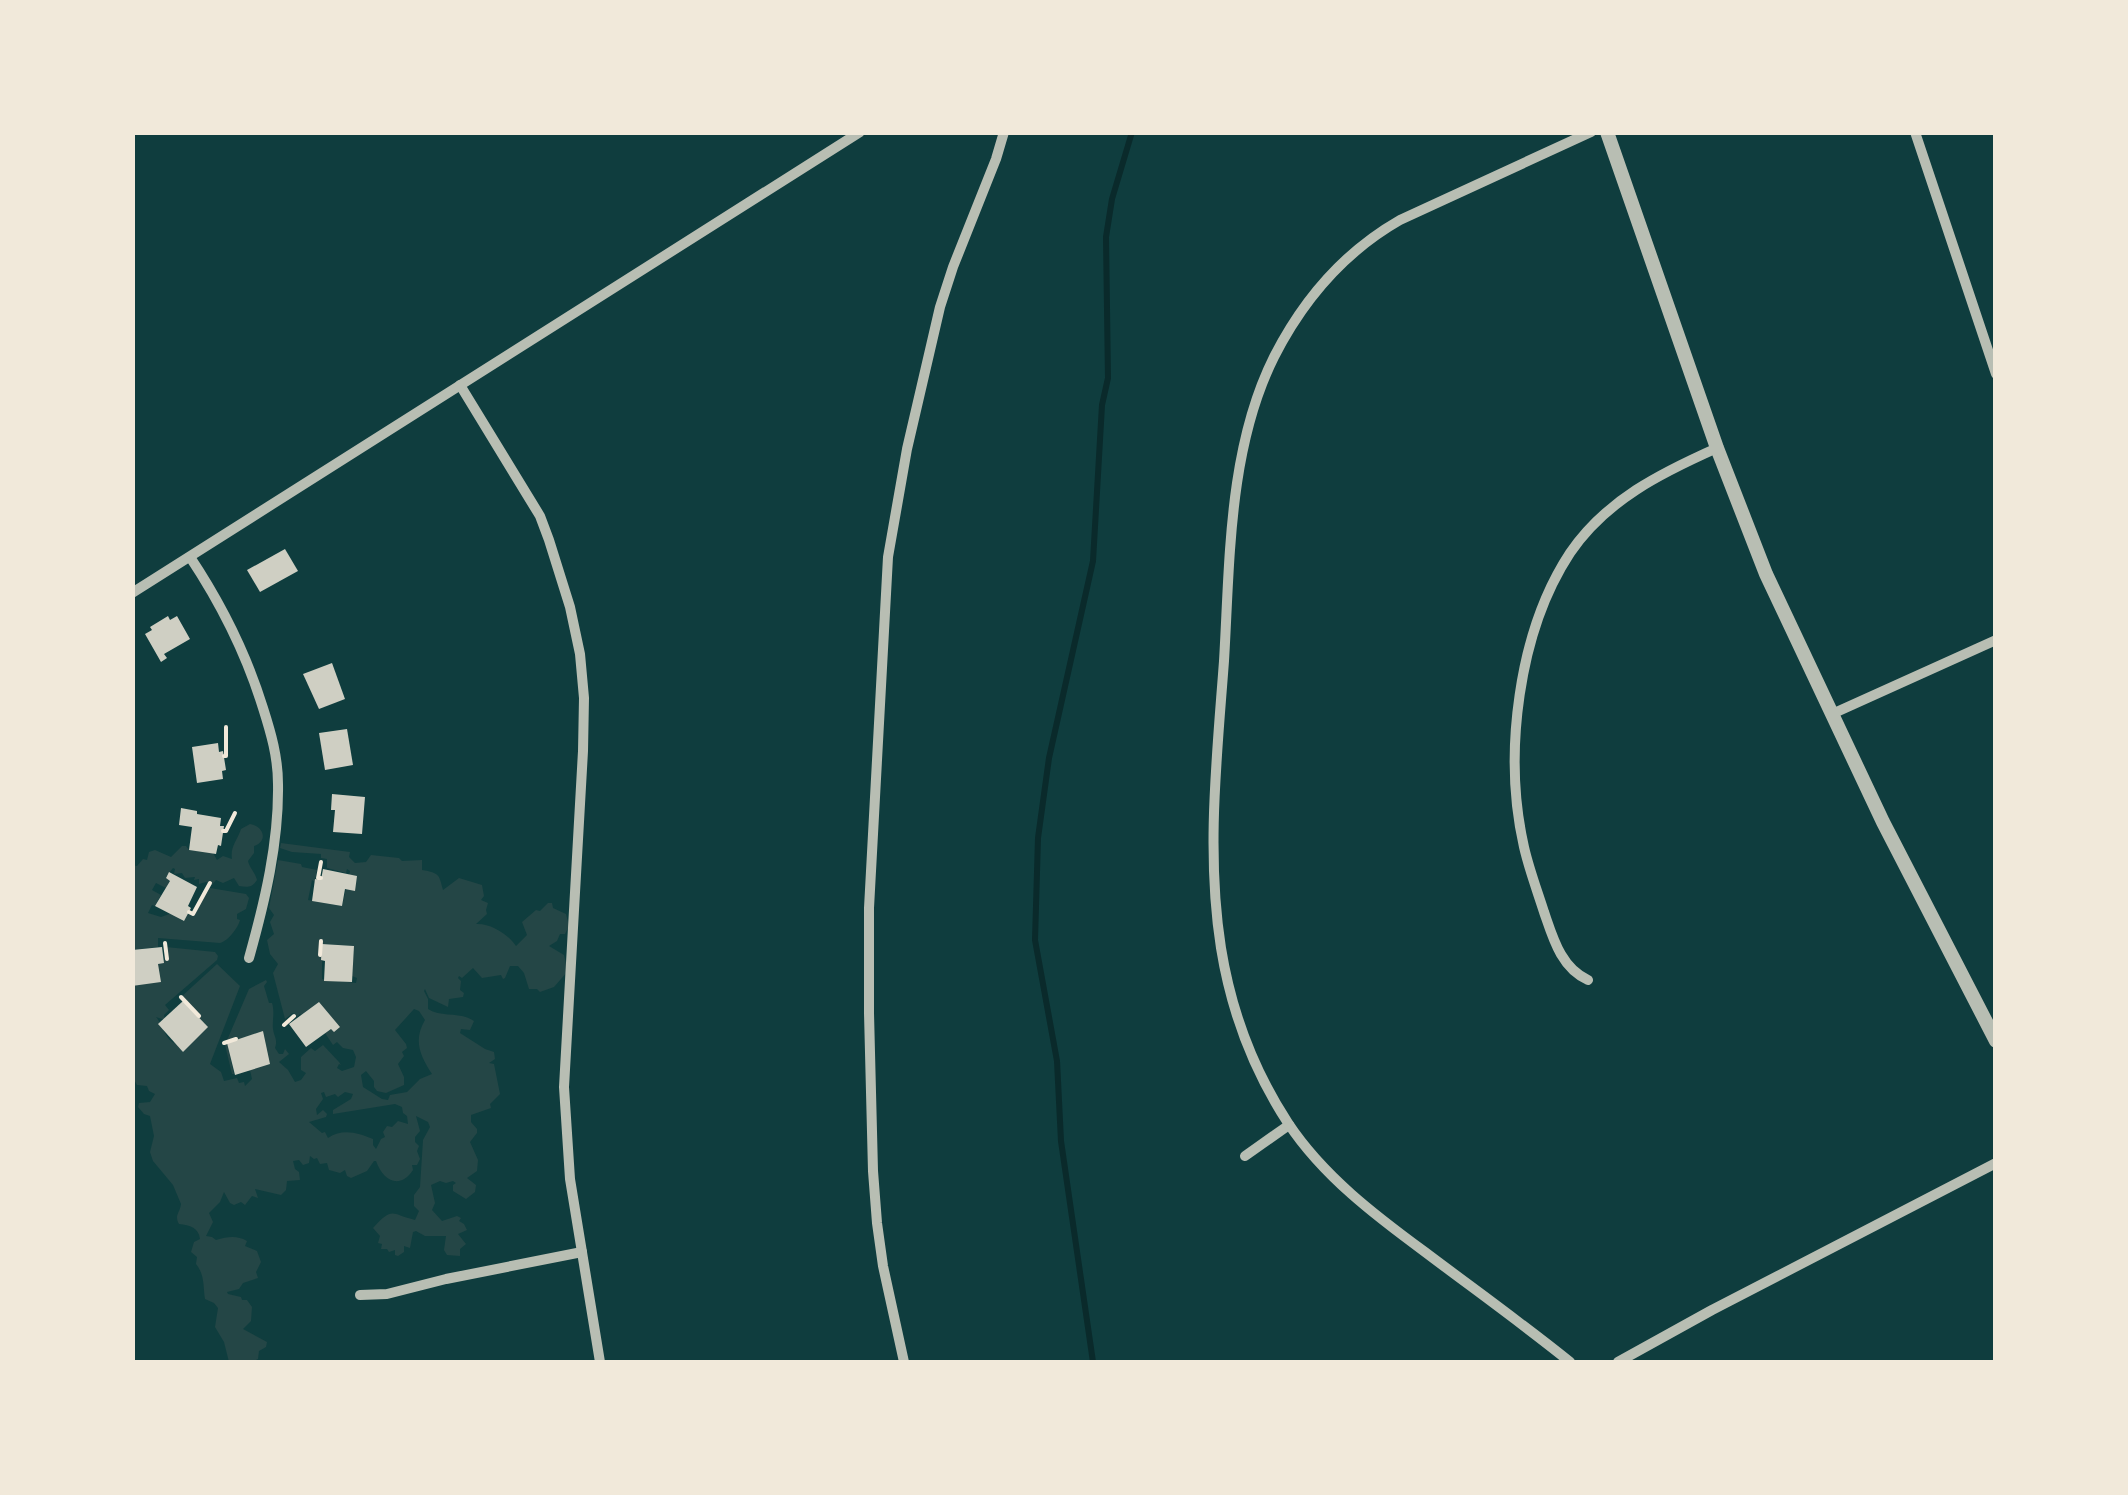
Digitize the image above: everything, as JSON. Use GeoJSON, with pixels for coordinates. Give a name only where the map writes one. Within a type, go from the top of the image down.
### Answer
{"type":"FeatureCollection","features":[{"type":"Feature","properties":{"kind":"street"},"geometry":{"type":"LineString","coordinates":[[132,593],[860,132]]}},
{"type":"Feature","properties":{"kind":"street"},"geometry":{"type":"LineString","coordinates":[[904,1362],[884,1266],[873,1172],[869,908],[888,558],[907,448],[940,307],[1004,132]]}},
{"type":"Feature","properties":{"kind":"street"},"geometry":{"type":"LineString","coordinates":[[1570,1362],[1384,1221],[1332,1176],[1289,1124],[1250,1054],[1221,950],[1215,885],[1215,794],[1240,463],[1273,358],[1325,280],[1359,246],[1400,220],[1591,132]]}},
{"type":"Feature","properties":{"kind":"street"},"geometry":{"type":"LineString","coordinates":[[1607,132],[1717,448],[1766,574],[1883,822],[1996,1041]]}},
{"type":"Feature","properties":{"kind":"street"},"geometry":{"type":"LineString","coordinates":[[1915,132],[1996,374]]}},
{"type":"Feature","properties":{"kind":"street"},"geometry":{"type":"LineString","coordinates":[[460,384],[540,516],[570,607],[580,654],[583,751],[564,1088],[570,1179],[600,1362]]}},
{"type":"Feature","properties":{"kind":"street"},"geometry":{"type":"LineString","coordinates":[[1588,980],[1570,969],[1561,954],[1523,844],[1516,744],[1528,655],[1553,583],[1592,524],[1616,502],[1645,484],[1717,448]]}},
{"type":"Feature","properties":{"kind":"street"},"geometry":{"type":"LineString","coordinates":[[190,556],[243,650],[276,752],[277,824],[249,958]]}},
{"type":"Feature","properties":{"kind":"street"},"geometry":{"type":"LineString","coordinates":[[1832,714],[1996,640]]}},
{"type":"Feature","properties":{"kind":"street"},"geometry":{"type":"LineString","coordinates":[[1244,1156],[1289,1124]]}},
{"type":"Feature","properties":{"kind":"street"},"geometry":{"type":"LineString","coordinates":[[1618,1362],[1996,1163]]}},
{"type":"Feature","properties":{"kind":"street"},"geometry":{"type":"LineString","coordinates":[[360,1295],[387,1294],[582,1252]]}},
{"type":"Feature","properties":{"kind":"path"},"geometry":{"type":"LineString","coordinates":[[224,756],[226,727]]}},
{"type":"Feature","properties":{"kind":"path"},"geometry":{"type":"LineString","coordinates":[[224,831],[234,813]]}},
{"type":"Feature","properties":{"kind":"path"},"geometry":{"type":"LineString","coordinates":[[321,862],[321,878]]}},
{"type":"Feature","properties":{"kind":"path"},"geometry":{"type":"LineString","coordinates":[[189,912],[192,914],[210,884]]}},
{"type":"Feature","properties":{"kind":"path"},"geometry":{"type":"LineString","coordinates":[[320,956],[321,942]]}},
{"type":"Feature","properties":{"kind":"path"},"geometry":{"type":"LineString","coordinates":[[165,943],[167,959]]}},
{"type":"Feature","properties":{"kind":"path"},"geometry":{"type":"LineString","coordinates":[[181,997],[199,1016]]}},
{"type":"Feature","properties":{"kind":"path"},"geometry":{"type":"LineString","coordinates":[[284,1025],[294,1016]]}},
{"type":"Feature","properties":{"kind":"path"},"geometry":{"type":"LineString","coordinates":[[224,1043],[236,1039]]}},
{"type":"Feature","properties":{"kind":"shaded area"},"geometry":{"type":"Polygon","coordinates":[[[250,824],[263,837],[248,861],[257,880],[253,884],[239,886],[234,878],[223,883],[216,880],[212,885],[199,884],[195,877],[174,874],[173,868],[166,877],[170,881],[166,888],[156,883],[152,890],[161,895],[148,913],[161,917],[172,913],[183,921],[187,914],[193,916],[210,888],[246,894],[246,909],[237,914],[240,920],[229,937],[220,943],[158,938],[158,947],[133,950],[132,865],[147,860],[149,852],[155,850],[171,857],[182,846],[213,853],[217,860],[223,856],[232,859],[241,829],[250,824]]]}},
{"type":"Feature","properties":{"kind":"shaded area"},"geometry":{"type":"Polygon","coordinates":[[[281,843],[350,852],[355,863],[366,862],[371,855],[422,860],[422,870],[438,876],[443,890],[459,878],[482,885],[481,900],[488,903],[487,914],[476,924],[499,930],[516,946],[527,935],[522,922],[552,903],[553,908],[566,914],[569,926],[549,946],[564,955],[568,971],[554,987],[540,992],[529,989],[518,966],[510,966],[503,979],[501,975],[482,978],[473,968],[462,978],[459,976],[463,997],[449,999],[448,1007],[429,998],[424,991],[428,1009],[474,1021],[470,1030],[461,1029],[460,1033],[494,1052],[495,1059],[489,1063],[494,1064],[500,1094],[490,1104],[491,1108],[471,1115],[477,1133],[470,1142],[478,1160],[477,1171],[467,1178],[476,1185],[475,1192],[466,1199],[453,1191],[453,1181],[431,1185],[435,1203],[432,1210],[442,1221],[461,1218],[459,1221],[467,1230],[458,1234],[466,1244],[460,1249],[460,1256],[447,1255],[446,1236],[425,1236],[416,1231],[410,1248],[404,1246],[404,1252],[398,1256],[395,1250],[381,1249],[380,1236],[373,1228],[389,1214],[415,1220],[419,1211],[414,1206],[414,1195],[420,1187],[423,1140],[430,1127],[416,1116],[420,1131],[415,1142],[420,1159],[403,1180],[387,1178],[376,1161],[367,1171],[351,1178],[345,1170],[329,1170],[327,1163],[320,1164],[310,1156],[309,1163],[303,1165],[299,1160],[293,1161],[300,1180],[287,1181],[281,1195],[255,1189],[258,1198],[252,1196],[245,1205],[234,1205],[224,1192],[209,1213],[213,1222],[206,1236],[216,1240],[239,1238],[257,1251],[261,1262],[256,1272],[258,1278],[227,1292],[247,1300],[252,1307],[251,1321],[243,1329],[267,1342],[258,1359],[229,1362],[215,1327],[218,1308],[205,1299],[197,1257],[191,1252],[194,1242],[200,1239],[198,1232],[179,1224],[181,1204],[173,1185],[153,1161],[150,1116],[138,1107],[139,1103],[150,1102],[155,1094],[147,1086],[137,1085],[133,1078],[132,986],[159,961],[168,959],[166,947],[215,952],[217,960],[165,1005],[169,1010],[165,1020],[156,1017],[167,1037],[183,1052],[196,1038],[181,997],[217,964],[240,986],[210,1064],[221,1072],[224,1081],[237,1078],[245,1086],[252,1079],[250,1070],[263,1032],[227,1043],[234,1074],[225,1045],[249,989],[266,980],[264,986],[273,1007],[275,1048],[279,1054],[285,1049],[289,1054],[279,1062],[295,1082],[306,1073],[301,1070],[301,1057],[311,1048],[315,1051],[323,1045],[342,1071],[354,1067],[353,1050],[337,1042],[333,1045],[325,1033],[319,1003],[303,1016],[293,1013],[285,1019],[273,973],[278,964],[270,954],[267,940],[274,934],[270,922],[274,915],[269,908],[278,860],[317,870],[308,900],[342,906],[350,871],[327,868],[327,859],[321,858],[321,854],[280,848],[281,843]],[[323,944],[322,979],[356,983],[357,978],[352,976],[354,946],[323,944]],[[414,1009],[395,1030],[407,1048],[398,1064],[404,1085],[386,1093],[377,1091],[366,1071],[361,1075],[363,1087],[388,1100],[390,1095],[407,1092],[432,1074],[419,1048],[425,1020],[419,1011],[414,1009]],[[321,1093],[323,1099],[316,1109],[317,1115],[323,1110],[326,1117],[309,1122],[328,1138],[356,1133],[373,1139],[376,1149],[387,1126],[398,1121],[408,1124],[402,1107],[395,1104],[333,1114],[353,1094],[326,1097],[321,1093]]]}},
{"type":"Feature","properties":{"kind":"building"},"geometry":{"type":"Polygon","coordinates":[[[285,549],[298,571],[260,592],[247,570],[285,549]]]}},
{"type":"Feature","properties":{"kind":"building"},"geometry":{"type":"Polygon","coordinates":[[[168,616],[170,620],[177,616],[190,639],[164,654],[167,658],[161,662],[145,634],[168,616]]]}},
{"type":"Feature","properties":{"kind":"building"},"geometry":{"type":"Polygon","coordinates":[[[332,663],[345,699],[319,709],[303,674],[332,663]]]}},
{"type":"Feature","properties":{"kind":"building"},"geometry":{"type":"Polygon","coordinates":[[[347,729],[353,765],[325,770],[319,733],[347,729]]]}},
{"type":"Feature","properties":{"kind":"building"},"geometry":{"type":"Polygon","coordinates":[[[218,743],[226,770],[222,771],[223,779],[197,783],[192,747],[218,743]]]}},
{"type":"Feature","properties":{"kind":"building"},"geometry":{"type":"Polygon","coordinates":[[[332,794],[365,797],[362,834],[333,832],[332,794]]]}},
{"type":"Feature","properties":{"kind":"building"},"geometry":{"type":"Polygon","coordinates":[[[181,808],[221,818],[220,826],[224,826],[216,854],[189,850],[192,827],[179,825],[181,808]]]}},
{"type":"Feature","properties":{"kind":"building"},"geometry":{"type":"Polygon","coordinates":[[[323,869],[357,876],[355,891],[345,889],[342,906],[312,901],[315,879],[321,880],[323,869]]]}},
{"type":"Feature","properties":{"kind":"building"},"geometry":{"type":"Polygon","coordinates":[[[169,872],[197,887],[184,921],[155,906],[170,881],[166,878],[169,872]]]}},
{"type":"Feature","properties":{"kind":"building"},"geometry":{"type":"Polygon","coordinates":[[[322,944],[354,946],[352,982],[324,981],[322,944]]]}},
{"type":"Feature","properties":{"kind":"building"},"geometry":{"type":"Polygon","coordinates":[[[162,947],[164,963],[158,964],[161,982],[132,986],[132,950],[162,947]]]}},
{"type":"Feature","properties":{"kind":"building"},"geometry":{"type":"Polygon","coordinates":[[[183,1001],[208,1027],[183,1052],[158,1024],[183,1001]]]}},
{"type":"Feature","properties":{"kind":"building"},"geometry":{"type":"Polygon","coordinates":[[[319,1002],[340,1027],[306,1047],[289,1024],[319,1002]]]}},
{"type":"Feature","properties":{"kind":"building"},"geometry":{"type":"Polygon","coordinates":[[[263,1031],[270,1064],[235,1075],[227,1043],[263,1031]]]}},
{"type":"Feature","properties":{"kind":"waterway"},"geometry":{"type":"LineString","coordinates":[[1093,1362],[1061,1141],[1057,1061],[1035,940],[1038,838],[1049,758],[1093,561],[1102,405],[1108,378],[1106,237],[1112,199],[1132,132]]}}]}
